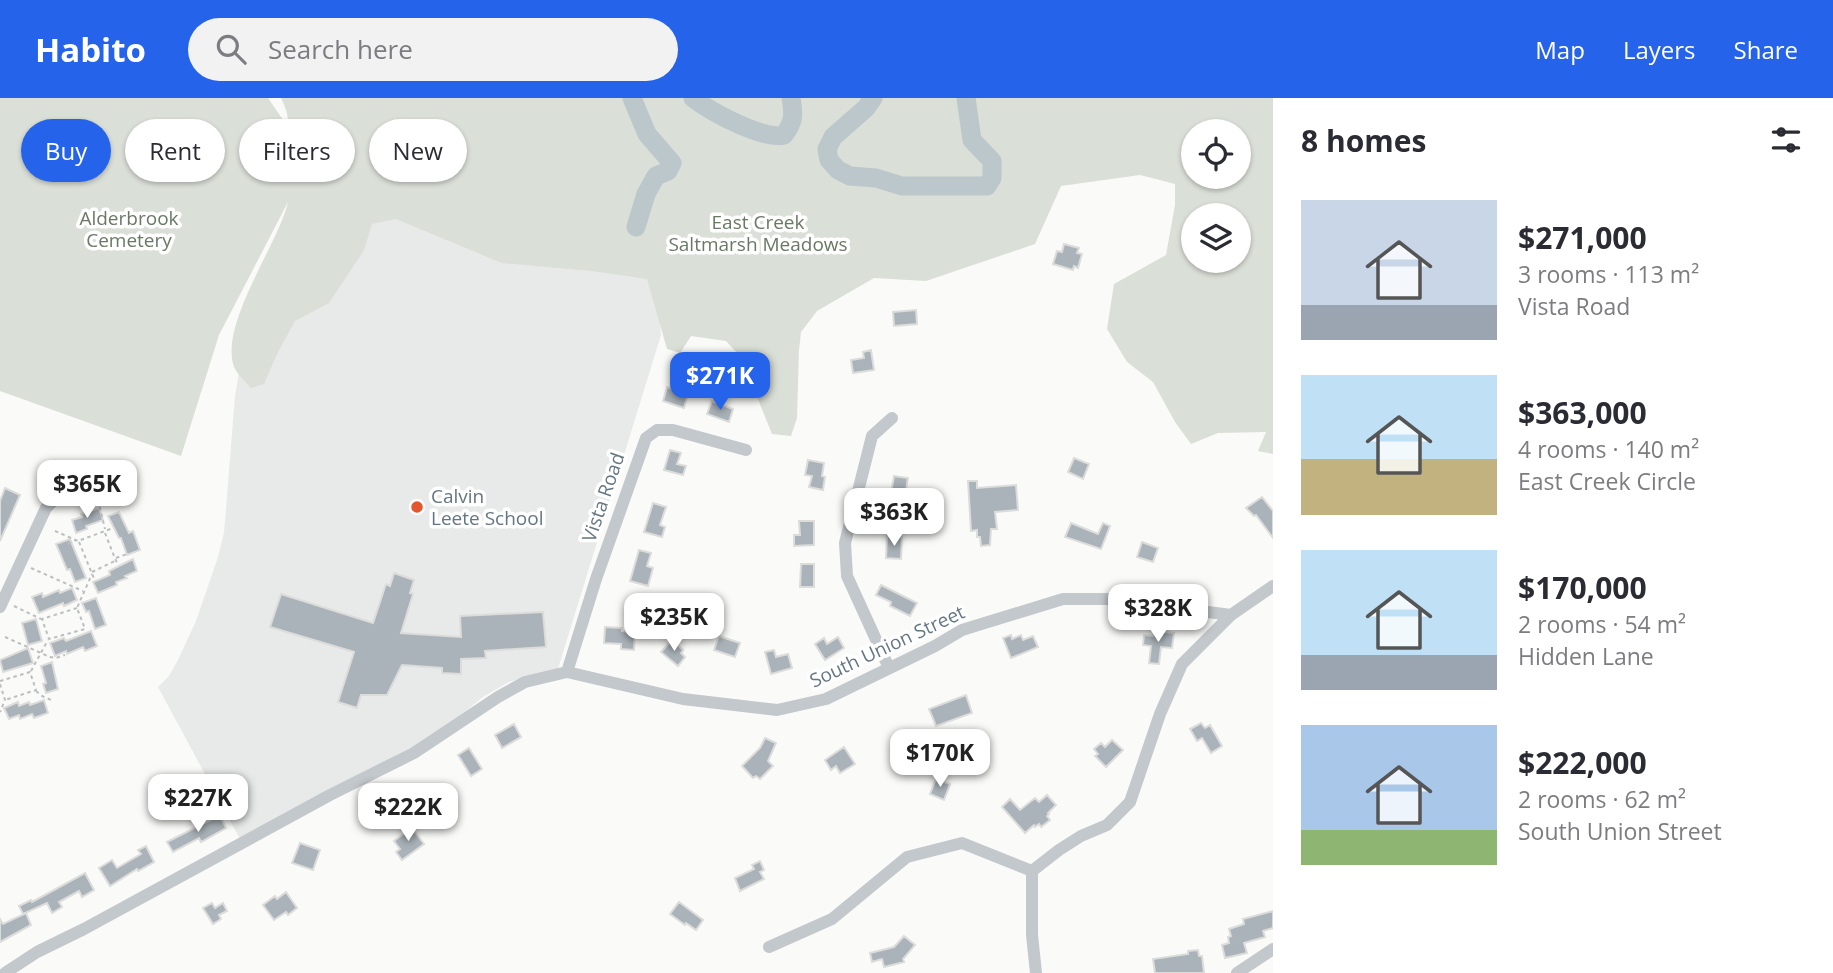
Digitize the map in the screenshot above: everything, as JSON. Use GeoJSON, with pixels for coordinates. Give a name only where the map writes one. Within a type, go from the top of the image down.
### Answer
{"type":"FeatureCollection","features":[{"type":"Feature","properties":{"kind":"street"},"geometry":{"type":"LineString","coordinates":[[889,668],[847,576],[845,543],[872,436],[892,418]]}},
{"type":"Feature","properties":{"kind":"street","name":"Vista Road"},"geometry":{"type":"LineString","coordinates":[[567,672],[596,579],[646,438],[657,430],[673,430],[746,450]]}},
{"type":"Feature","properties":{"kind":"street"},"geometry":{"type":"LineString","coordinates":[[1,604],[46,508],[61,493]]}},
{"type":"Feature","properties":{"kind":"street"},"geometry":{"type":"LineString","coordinates":[[1032,871],[1081,835],[1107,825],[1130,802],[1160,714],[1182,664],[1231,615],[1273,586]]}},
{"type":"Feature","properties":{"kind":"street","name":"South Union Street"},"geometry":{"type":"LineString","coordinates":[[5,973],[37,952],[414,753],[525,682],[567,672],[683,699],[777,710],[827,699],[962,630],[1063,599],[1108,599],[1231,615]]}},
{"type":"Feature","properties":{"kind":"street"},"geometry":{"type":"LineString","coordinates":[[769,947],[832,919],[907,857],[962,843],[1032,871]]}},
{"type":"Feature","properties":{"kind":"street"},"geometry":{"type":"LineString","coordinates":[[1032,871],[1032,935],[1036,973]]}},
{"type":"Feature","properties":{"kind":"street"},"geometry":{"type":"LineString","coordinates":[[1237,973],[1273,949]]}},
{"type":"Feature","properties":{"kind":"path"},"geometry":{"type":"LineString","coordinates":[[98,500],[105,531],[120,564]]}},
{"type":"Feature","properties":{"kind":"path"},"geometry":{"type":"LineString","coordinates":[[68,544],[113,528]]}},
{"type":"Feature","properties":{"kind":"path"},"geometry":{"type":"LineString","coordinates":[[55,531],[77,540],[95,581]]}},
{"type":"Feature","properties":{"kind":"path"},"geometry":{"type":"LineString","coordinates":[[0,712],[5,700],[0,683],[30,672],[49,639],[85,629],[77,608],[91,573],[127,554]]}},
{"type":"Feature","properties":{"kind":"path"},"geometry":{"type":"LineString","coordinates":[[20,564],[84,592]]}},
{"type":"Feature","properties":{"kind":"path"},"geometry":{"type":"LineString","coordinates":[[1,604],[42,619],[77,608]]}},
{"type":"Feature","properties":{"kind":"path"},"geometry":{"type":"LineString","coordinates":[[42,619],[49,639]]}},
{"type":"Feature","properties":{"kind":"path"},"geometry":{"type":"LineString","coordinates":[[5,637],[53,658],[65,655]]}},
{"type":"Feature","properties":{"kind":"path"},"geometry":{"type":"LineString","coordinates":[[30,672],[36,690],[51,700]]}},
{"type":"Feature","properties":{"kind":"path"},"geometry":{"type":"LineString","coordinates":[[5,700],[36,690]]}},
{"type":"Feature","properties":{"kind":"path"},"geometry":{"type":"LineString","coordinates":[[42,696],[43,700]]}},
{"type":"Feature","properties":{"kind":"shaded area","name":"Calvin Leete School"},"geometry":{"type":"Polygon","coordinates":[[[370,208],[655,270],[661,335],[557,672],[539,673],[509,682],[483,697],[432,738],[240,839],[158,687],[169,676],[196,621],[218,557],[224,533],[235,396],[241,361],[370,208]]]}},
{"type":"Feature","properties":{"kind":"green space"},"geometry":{"type":"Polygon","coordinates":[[[0,98],[268,98],[282,119],[239,119],[239,182],[355,182],[355,119],[288,119],[281,98],[1273,98],[1273,454],[1258,451],[1266,432],[1218,433],[1191,444],[1175,422],[1153,382],[1127,362],[1107,329],[1114,284],[1166,255],[1175,205],[1175,184],[1140,175],[1061,186],[1035,244],[926,281],[874,278],[817,311],[801,332],[797,418],[791,436],[772,434],[741,357],[726,341],[691,336],[680,353],[667,349],[647,279],[502,263],[396,219],[372,224],[364,250],[329,303],[295,321],[264,384],[251,388],[234,367],[232,349],[235,329],[288,202],[219,335],[181,456],[0,391],[0,98]]]}},
{"type":"Feature","properties":{"kind":"building"},"geometry":{"type":"Polygon","coordinates":[[[1064,244],[1079,248],[1077,253],[1082,254],[1078,268],[1074,266],[1073,270],[1053,264],[1057,251],[1062,252],[1064,244]]]}},
{"type":"Feature","properties":{"kind":"building"},"geometry":{"type":"Polygon","coordinates":[[[916,310],[917,324],[894,326],[893,312],[916,310]]]}},
{"type":"Feature","properties":{"kind":"building"},"geometry":{"type":"Polygon","coordinates":[[[871,350],[874,370],[853,373],[851,360],[864,358],[863,352],[871,350]]]}},
{"type":"Feature","properties":{"kind":"building"},"geometry":{"type":"Polygon","coordinates":[[[667,387],[688,394],[684,408],[663,401],[667,387]]]}},
{"type":"Feature","properties":{"kind":"building"},"geometry":{"type":"Polygon","coordinates":[[[712,401],[733,409],[729,422],[707,414],[712,401]]]}},
{"type":"Feature","properties":{"kind":"building"},"geometry":{"type":"Polygon","coordinates":[[[670,450],[681,453],[677,464],[686,466],[683,475],[664,470],[670,450]]]}},
{"type":"Feature","properties":{"kind":"building"},"geometry":{"type":"Polygon","coordinates":[[[1074,458],[1089,464],[1083,479],[1068,472],[1074,458]]]}},
{"type":"Feature","properties":{"kind":"building"},"geometry":{"type":"Polygon","coordinates":[[[808,460],[824,463],[823,490],[809,487],[812,476],[805,475],[808,460]]]}},
{"type":"Feature","properties":{"kind":"building"},"geometry":{"type":"Polygon","coordinates":[[[894,476],[908,478],[904,501],[890,499],[894,476]]]}},
{"type":"Feature","properties":{"kind":"building"},"geometry":{"type":"Polygon","coordinates":[[[968,481],[977,481],[977,488],[1016,485],[1018,510],[995,512],[997,529],[991,529],[990,545],[981,546],[977,530],[971,531],[968,481]]]}},
{"type":"Feature","properties":{"kind":"building"},"geometry":{"type":"Polygon","coordinates":[[[5,488],[20,495],[0,541],[0,501],[5,488]]]}},
{"type":"Feature","properties":{"kind":"building"},"geometry":{"type":"Polygon","coordinates":[[[1262,497],[1273,511],[1273,538],[1256,515],[1246,508],[1262,497]]]}},
{"type":"Feature","properties":{"kind":"building"},"geometry":{"type":"Polygon","coordinates":[[[653,503],[666,507],[660,525],[665,527],[662,537],[644,532],[653,503]]]}},
{"type":"Feature","properties":{"kind":"building"},"geometry":{"type":"Polygon","coordinates":[[[99,508],[103,520],[76,533],[72,520],[99,508]]]}},
{"type":"Feature","properties":{"kind":"building"},"geometry":{"type":"Polygon","coordinates":[[[119,512],[129,533],[133,531],[140,550],[127,555],[108,516],[119,512]]]}},
{"type":"Feature","properties":{"kind":"building"},"geometry":{"type":"Polygon","coordinates":[[[799,521],[814,521],[814,545],[794,546],[794,535],[800,535],[799,521]]]}},
{"type":"Feature","properties":{"kind":"building"},"geometry":{"type":"Polygon","coordinates":[[[1071,523],[1098,534],[1103,523],[1110,526],[1101,549],[1065,537],[1071,523]]]}},
{"type":"Feature","properties":{"kind":"building"},"geometry":{"type":"Polygon","coordinates":[[[887,536],[902,537],[901,559],[886,558],[887,536]]]}},
{"type":"Feature","properties":{"kind":"building"},"geometry":{"type":"Polygon","coordinates":[[[70,539],[86,578],[75,582],[56,544],[70,539]]]}},
{"type":"Feature","properties":{"kind":"building"},"geometry":{"type":"Polygon","coordinates":[[[1142,542],[1158,548],[1153,562],[1137,557],[1142,542]]]}},
{"type":"Feature","properties":{"kind":"building"},"geometry":{"type":"Polygon","coordinates":[[[639,550],[651,553],[647,566],[653,568],[648,586],[630,581],[639,550]]]}},
{"type":"Feature","properties":{"kind":"building"},"geometry":{"type":"Polygon","coordinates":[[[133,559],[137,571],[116,582],[117,585],[98,593],[93,582],[110,575],[109,571],[133,559]]]}},
{"type":"Feature","properties":{"kind":"building"},"geometry":{"type":"Polygon","coordinates":[[[801,564],[814,564],[814,587],[800,587],[801,564]]]}},
{"type":"Feature","properties":{"kind":"building"},"geometry":{"type":"Polygon","coordinates":[[[394,573],[414,580],[410,593],[413,594],[401,633],[461,637],[460,616],[543,612],[546,647],[485,651],[486,658],[461,659],[461,674],[442,673],[442,668],[402,665],[387,695],[361,695],[357,708],[338,702],[354,652],[270,627],[281,594],[373,623],[386,584],[390,586],[394,573]]]}},
{"type":"Feature","properties":{"kind":"building"},"geometry":{"type":"Polygon","coordinates":[[[881,585],[917,603],[910,616],[876,595],[881,585]]]}},
{"type":"Feature","properties":{"kind":"building"},"geometry":{"type":"Polygon","coordinates":[[[72,588],[77,600],[39,613],[32,597],[42,593],[43,597],[72,588]]]}},
{"type":"Feature","properties":{"kind":"building"},"geometry":{"type":"Polygon","coordinates":[[[96,598],[106,625],[95,629],[89,611],[86,612],[82,603],[96,598]]]}},
{"type":"Feature","properties":{"kind":"building"},"geometry":{"type":"Polygon","coordinates":[[[36,619],[42,641],[28,645],[22,623],[36,619]]]}},
{"type":"Feature","properties":{"kind":"building"},"geometry":{"type":"Polygon","coordinates":[[[605,627],[635,632],[634,650],[621,649],[621,644],[604,643],[605,627]]]}},
{"type":"Feature","properties":{"kind":"building"},"geometry":{"type":"Polygon","coordinates":[[[91,631],[97,646],[85,651],[83,647],[67,654],[66,651],[55,656],[50,643],[64,638],[66,641],[91,631]]]}},
{"type":"Feature","properties":{"kind":"building"},"geometry":{"type":"Polygon","coordinates":[[[1154,631],[1174,633],[1172,648],[1161,647],[1159,664],[1149,663],[1151,646],[1143,645],[1144,635],[1153,636],[1154,631]]]}},
{"type":"Feature","properties":{"kind":"building"},"geometry":{"type":"Polygon","coordinates":[[[1011,635],[1012,639],[1021,635],[1023,640],[1033,636],[1038,647],[1011,658],[1003,638],[1011,635]]]}},
{"type":"Feature","properties":{"kind":"building"},"geometry":{"type":"Polygon","coordinates":[[[719,636],[740,643],[735,657],[714,650],[719,636]]]}},
{"type":"Feature","properties":{"kind":"building"},"geometry":{"type":"Polygon","coordinates":[[[838,637],[844,648],[825,660],[815,644],[824,638],[827,644],[838,637]]]}},
{"type":"Feature","properties":{"kind":"building"},"geometry":{"type":"Polygon","coordinates":[[[672,640],[683,650],[681,653],[685,657],[678,666],[661,652],[672,640]]]}},
{"type":"Feature","properties":{"kind":"building"},"geometry":{"type":"Polygon","coordinates":[[[28,648],[33,663],[3,672],[0,660],[28,648]]]}},
{"type":"Feature","properties":{"kind":"building"},"geometry":{"type":"Polygon","coordinates":[[[774,650],[776,657],[788,654],[792,668],[771,674],[765,652],[774,650]]]}},
{"type":"Feature","properties":{"kind":"building"},"geometry":{"type":"Polygon","coordinates":[[[52,662],[58,689],[46,693],[41,666],[52,662]]]}},
{"type":"Feature","properties":{"kind":"building"},"geometry":{"type":"Polygon","coordinates":[[[966,695],[972,713],[936,726],[929,709],[966,695]]]}},
{"type":"Feature","properties":{"kind":"building"},"geometry":{"type":"Polygon","coordinates":[[[44,700],[48,713],[34,718],[32,714],[20,719],[19,715],[9,719],[4,708],[18,702],[19,706],[44,700]]]}},
{"type":"Feature","properties":{"kind":"building"},"geometry":{"type":"Polygon","coordinates":[[[1201,723],[1205,728],[1210,725],[1222,746],[1211,753],[1202,738],[1197,741],[1190,729],[1201,723]]]}},
{"type":"Feature","properties":{"kind":"building"},"geometry":{"type":"Polygon","coordinates":[[[514,724],[521,737],[502,748],[495,735],[514,724]]]}},
{"type":"Feature","properties":{"kind":"building"},"geometry":{"type":"Polygon","coordinates":[[[765,738],[776,743],[768,761],[773,766],[760,779],[756,776],[753,778],[742,766],[760,748],[765,738]]]}},
{"type":"Feature","properties":{"kind":"building"},"geometry":{"type":"Polygon","coordinates":[[[1112,740],[1123,750],[1106,767],[1095,756],[1098,754],[1094,749],[1101,743],[1105,747],[1112,740]]]}},
{"type":"Feature","properties":{"kind":"building"},"geometry":{"type":"Polygon","coordinates":[[[844,747],[855,764],[840,773],[836,766],[831,770],[825,760],[844,747]]]}},
{"type":"Feature","properties":{"kind":"building"},"geometry":{"type":"Polygon","coordinates":[[[469,748],[482,769],[471,776],[458,755],[469,748]]]}},
{"type":"Feature","properties":{"kind":"building"},"geometry":{"type":"Polygon","coordinates":[[[936,779],[950,784],[944,800],[930,794],[936,779]]]}},
{"type":"Feature","properties":{"kind":"building"},"geometry":{"type":"Polygon","coordinates":[[[1047,795],[1056,805],[1048,813],[1050,820],[1041,827],[1039,824],[1035,827],[1034,825],[1025,833],[1002,807],[1010,799],[1020,810],[1035,798],[1039,802],[1047,795]]]}},
{"type":"Feature","properties":{"kind":"building"},"geometry":{"type":"Polygon","coordinates":[[[220,815],[226,828],[201,842],[199,838],[173,852],[167,842],[220,815]]]}},
{"type":"Feature","properties":{"kind":"building"},"geometry":{"type":"Polygon","coordinates":[[[409,824],[424,844],[402,860],[396,852],[400,849],[394,841],[405,833],[402,830],[409,824]]]}},
{"type":"Feature","properties":{"kind":"building"},"geometry":{"type":"Polygon","coordinates":[[[300,843],[320,850],[313,870],[292,863],[300,843]]]}},
{"type":"Feature","properties":{"kind":"building"},"geometry":{"type":"Polygon","coordinates":[[[146,846],[154,862],[110,886],[99,868],[112,860],[117,868],[141,854],[138,850],[146,846]]]}},
{"type":"Feature","properties":{"kind":"building"},"geometry":{"type":"Polygon","coordinates":[[[760,861],[764,870],[760,872],[764,879],[740,891],[735,878],[754,869],[752,865],[760,861]]]}},
{"type":"Feature","properties":{"kind":"building"},"geometry":{"type":"Polygon","coordinates":[[[85,873],[94,890],[82,897],[79,891],[59,902],[62,907],[52,913],[47,903],[23,914],[19,906],[31,900],[32,902],[85,873]]]}},
{"type":"Feature","properties":{"kind":"building"},"geometry":{"type":"Polygon","coordinates":[[[286,892],[297,908],[274,920],[263,905],[286,892]]]}},
{"type":"Feature","properties":{"kind":"building"},"geometry":{"type":"Polygon","coordinates":[[[679,902],[703,920],[696,930],[670,914],[679,902]]]}},
{"type":"Feature","properties":{"kind":"building"},"geometry":{"type":"Polygon","coordinates":[[[212,903],[215,908],[223,903],[227,911],[219,915],[221,919],[213,924],[203,908],[212,903]]]}},
{"type":"Feature","properties":{"kind":"building"},"geometry":{"type":"Polygon","coordinates":[[[1273,911],[1273,928],[1263,931],[1265,937],[1244,943],[1247,953],[1225,958],[1222,945],[1229,943],[1229,929],[1244,924],[1243,919],[1273,911]]]}},
{"type":"Feature","properties":{"kind":"building"},"geometry":{"type":"Polygon","coordinates":[[[26,913],[31,925],[0,942],[0,919],[3,924],[26,913]]]}},
{"type":"Feature","properties":{"kind":"building"},"geometry":{"type":"Polygon","coordinates":[[[904,936],[915,945],[903,959],[904,962],[884,967],[882,959],[872,962],[870,953],[894,947],[904,936]]]}},
{"type":"Feature","properties":{"kind":"building"},"geometry":{"type":"Polygon","coordinates":[[[1198,950],[1199,956],[1202,956],[1204,973],[1155,973],[1153,959],[1198,950]]]}},
{"type":"Feature","properties":{"kind":"waterway"},"geometry":{"type":"LineString","coordinates":[[632,98],[647,134],[672,163],[668,171],[656,176],[646,194],[636,227]]}},
{"type":"Feature","properties":{"kind":"waterway"},"geometry":{"type":"LineString","coordinates":[[693,98],[737,124],[775,135],[784,135],[790,126],[793,114],[791,98]]}},
{"type":"Feature","properties":{"kind":"waterway"},"geometry":{"type":"LineString","coordinates":[[873,98],[866,108],[833,137],[827,149],[829,160],[838,170],[850,176],[876,178],[902,186],[987,186],[992,178],[992,161],[972,140],[966,98]]}},
{"type":"Feature","properties":{"kind":"place","name":"Calvin Leete School"},"geometry":{"type":"Point","coordinates":[417,507]}},
{"type":"Feature","properties":{"kind":"park label","name":"Alderbrook Cemetery"},"geometry":{"type":"Point","coordinates":[129,229]}},
{"type":"Feature","properties":{"kind":"park label","name":"East Creek Saltmarsh Meadows"},"geometry":{"type":"Point","coordinates":[758,233]}}]}
